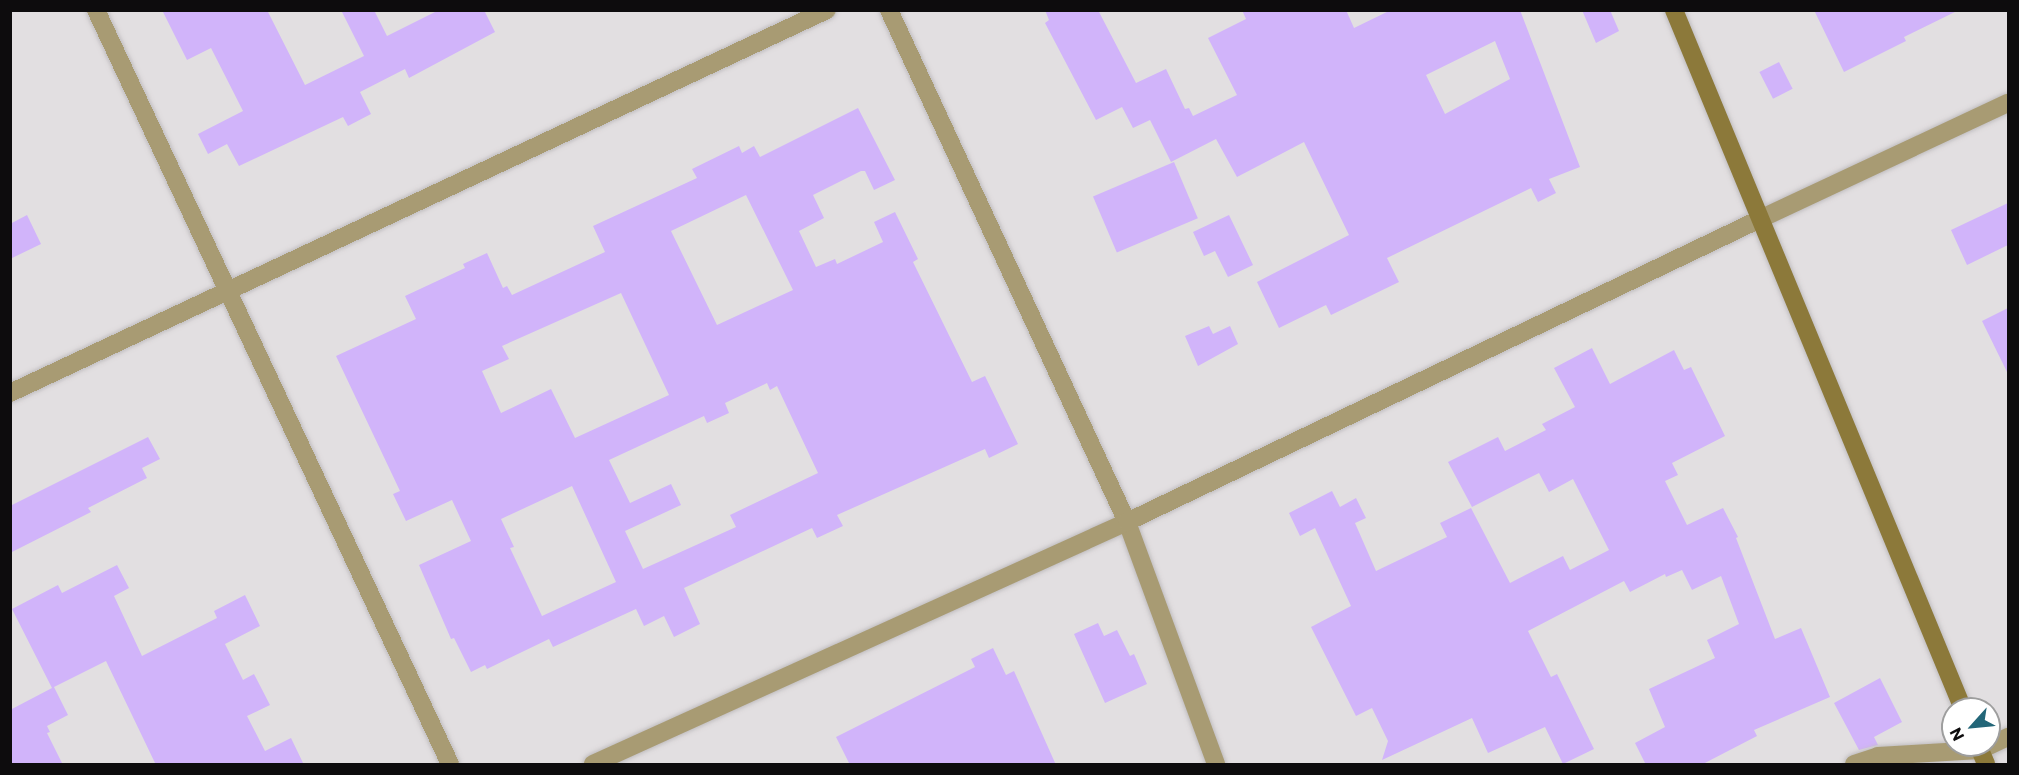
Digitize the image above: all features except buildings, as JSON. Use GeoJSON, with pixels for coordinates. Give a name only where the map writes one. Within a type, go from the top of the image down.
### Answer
{"type":"FeatureCollection","features":[{"type":"Feature","properties":{"kind":"main road"},"geometry":{"type":"LineString","coordinates":[[1674,10],[1958,697]]}},
{"type":"Feature","properties":{"kind":"street"},"geometry":{"type":"LineString","coordinates":[[96,10],[450,765]]}},
{"type":"Feature","properties":{"kind":"street"},"geometry":{"type":"LineString","coordinates":[[10,393],[827,10]]}},
{"type":"Feature","properties":{"kind":"street"},"geometry":{"type":"LineString","coordinates":[[889,10],[1127,522],[1216,765]]}},
{"type":"Feature","properties":{"kind":"street"},"geometry":{"type":"LineString","coordinates":[[593,765],[1127,522],[2008,103]]}},
{"type":"Feature","properties":{"kind":"street"},"geometry":{"type":"LineString","coordinates":[[1854,765],[1878,756],[1941,754]]}}]}
